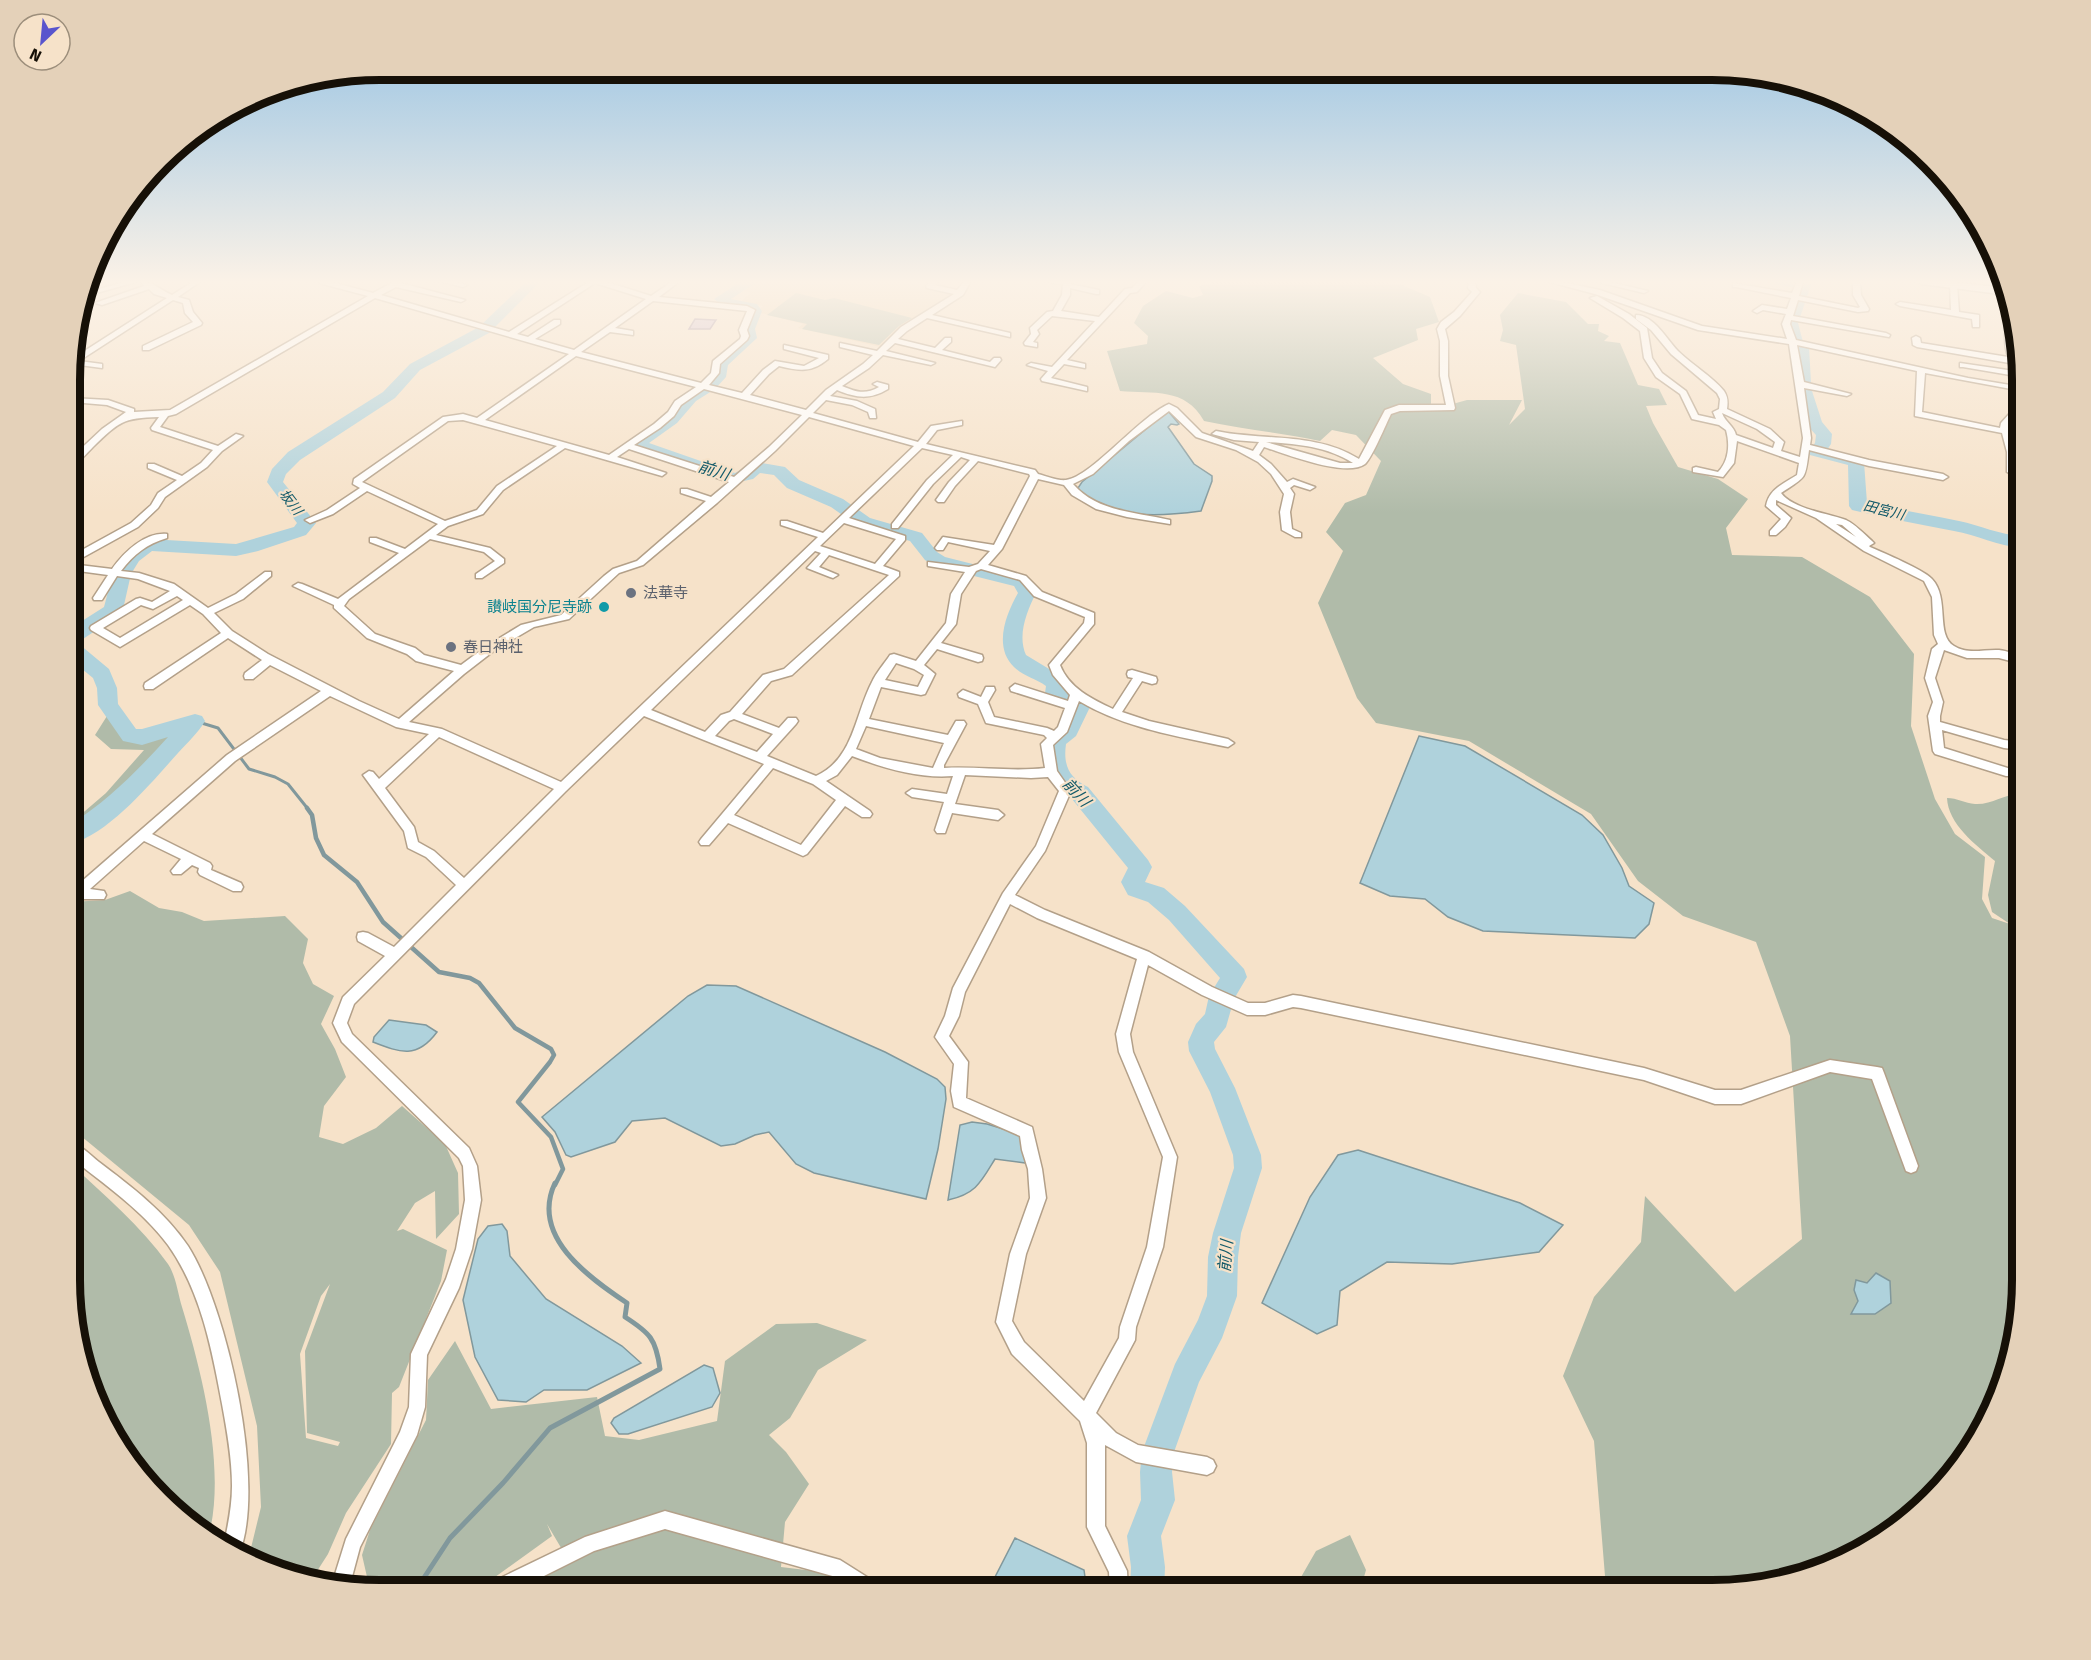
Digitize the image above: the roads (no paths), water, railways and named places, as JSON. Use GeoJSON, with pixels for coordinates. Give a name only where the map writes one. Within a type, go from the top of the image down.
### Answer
{"type":"FeatureCollection","features":[{"type":"Feature","properties":{"kind":"street"},"geometry":{"type":"LineString","coordinates":[[80,455],[116,423],[128,416],[164,416],[182,408],[264,358]]}},
{"type":"Feature","properties":{"kind":"street"},"geometry":{"type":"LineString","coordinates":[[477,422],[564,358]]}},
{"type":"Feature","properties":{"kind":"street"},"geometry":{"type":"LineString","coordinates":[[597,358],[1067,483],[1090,472],[1126,439],[1169,407],[1203,437],[1240,448],[1254,455],[1271,470],[1289,494],[1285,512],[1287,530],[1298,535]]}},
{"type":"Feature","properties":{"kind":"street"},"geometry":{"type":"LineString","coordinates":[[610,458],[657,426],[671,414],[678,403],[710,381],[716,373],[716,363],[721,358]]}},
{"type":"Feature","properties":{"kind":"street"},"geometry":{"type":"LineString","coordinates":[[743,397],[766,372],[778,363],[804,370],[813,369],[824,358]]}},
{"type":"Feature","properties":{"kind":"street"},"geometry":{"type":"LineString","coordinates":[[400,724],[482,652],[538,620],[559,620],[565,617],[607,578],[640,563],[736,482],[808,415],[824,397],[873,358]]}},
{"type":"Feature","properties":{"kind":"street"},"geometry":{"type":"LineString","coordinates":[[908,358],[931,363]]}},
{"type":"Feature","properties":{"kind":"street"},"geometry":{"type":"LineString","coordinates":[[1063,358],[1046,379],[1084,389]]}},
{"type":"Feature","properties":{"kind":"street"},"geometry":{"type":"LineString","coordinates":[[1254,455],[1262,444],[1340,465],[1354,466],[1363,461],[1388,412],[1399,408],[1451,408],[1444,376],[1444,358]]}},
{"type":"Feature","properties":{"kind":"street"},"geometry":{"type":"LineString","coordinates":[[1648,358],[1659,375],[1683,393],[1695,417],[1722,423],[1731,429],[1733,449],[1726,470],[1720,475],[1696,470]]}},
{"type":"Feature","properties":{"kind":"street"},"geometry":{"type":"LineString","coordinates":[[1681,358],[1720,392],[1724,399],[1723,410]]}},
{"type":"Feature","properties":{"kind":"street"},"geometry":{"type":"LineString","coordinates":[[1773,533],[1786,518],[1771,506],[1772,498],[1776,496],[1776,492],[1801,476],[1805,462],[1814,449],[1795,358]]}},
{"type":"Feature","properties":{"kind":"street"},"geometry":{"type":"LineString","coordinates":[[1868,358],[1968,380],[2012,387]]}},
{"type":"Feature","properties":{"kind":"street"},"geometry":{"type":"LineString","coordinates":[[1961,358],[1968,380]]}},
{"type":"Feature","properties":{"kind":"street"},"geometry":{"type":"LineString","coordinates":[[1991,358],[2011,363]]}},
{"type":"Feature","properties":{"kind":"street"},"geometry":{"type":"LineString","coordinates":[[971,359],[992,365],[997,360]]}},
{"type":"Feature","properties":{"kind":"street"},"geometry":{"type":"LineString","coordinates":[[1061,361],[1082,366]]}},
{"type":"Feature","properties":{"kind":"street"},"geometry":{"type":"LineString","coordinates":[[80,363],[99,366]]}},
{"type":"Feature","properties":{"kind":"street"},"geometry":{"type":"LineString","coordinates":[[1031,364],[1053,370]]}},
{"type":"Feature","properties":{"kind":"street"},"geometry":{"type":"LineString","coordinates":[[1964,365],[2012,373]]}},
{"type":"Feature","properties":{"kind":"street"},"geometry":{"type":"LineString","coordinates":[[1921,370],[1918,414],[2012,435]]}},
{"type":"Feature","properties":{"kind":"street"},"geometry":{"type":"LineString","coordinates":[[837,387],[859,396],[866,396],[873,395],[885,387],[878,384]]}},
{"type":"Feature","properties":{"kind":"street"},"geometry":{"type":"LineString","coordinates":[[1799,384],[1847,394]]}},
{"type":"Feature","properties":{"kind":"street"},"geometry":{"type":"LineString","coordinates":[[824,397],[854,403],[872,411],[873,416]]}},
{"type":"Feature","properties":{"kind":"street"},"geometry":{"type":"LineString","coordinates":[[80,401],[108,403],[131,411],[128,416]]}},
{"type":"Feature","properties":{"kind":"street"},"geometry":{"type":"LineString","coordinates":[[1722,423],[1717,412],[1723,410],[1771,431],[1780,442],[1776,452]]}},
{"type":"Feature","properties":{"kind":"street"},"geometry":{"type":"LineString","coordinates":[[164,416],[154,428],[219,449]]}},
{"type":"Feature","properties":{"kind":"street"},"geometry":{"type":"LineString","coordinates":[[2012,416],[2004,425],[2011,452],[2012,472]]}},
{"type":"Feature","properties":{"kind":"street"},"geometry":{"type":"LineString","coordinates":[[445,524],[366,488],[357,481],[439,424],[454,417],[662,473]]}},
{"type":"Feature","properties":{"kind":"street"},"geometry":{"type":"LineString","coordinates":[[1953,421],[1953,432]]}},
{"type":"Feature","properties":{"kind":"street"},"geometry":{"type":"LineString","coordinates":[[343,1578],[352,1545],[408,1435],[417,1407],[419,1354],[453,1282],[464,1248],[473,1200],[470,1166],[464,1153],[346,1038],[340,1023],[348,1001],[562,788],[921,444],[934,428],[959,423]]}},
{"type":"Feature","properties":{"kind":"street"},"geometry":{"type":"LineString","coordinates":[[1187,425],[1224,436],[1296,440],[1338,451],[1359,463]]}},
{"type":"Feature","properties":{"kind":"street"},"geometry":{"type":"LineString","coordinates":[[80,562],[145,515],[158,502],[161,495],[204,465],[219,449],[238,435]]}},
{"type":"Feature","properties":{"kind":"street"},"geometry":{"type":"LineString","coordinates":[[1732,437],[1805,462]]}},
{"type":"Feature","properties":{"kind":"street"},"geometry":{"type":"LineString","coordinates":[[339,603],[445,524],[480,512],[500,488],[564,445]]}},
{"type":"Feature","properties":{"kind":"street"},"geometry":{"type":"LineString","coordinates":[[627,446],[736,482]]}},
{"type":"Feature","properties":{"kind":"street"},"geometry":{"type":"LineString","coordinates":[[1814,449],[1869,463],[1943,477]]}},
{"type":"Feature","properties":{"kind":"street"},"geometry":{"type":"LineString","coordinates":[[895,526],[930,482],[960,454]]}},
{"type":"Feature","properties":{"kind":"street"},"geometry":{"type":"LineString","coordinates":[[941,500],[976,458]]}},
{"type":"Feature","properties":{"kind":"street"},"geometry":{"type":"LineString","coordinates":[[151,466],[182,479]]}},
{"type":"Feature","properties":{"kind":"street"},"geometry":{"type":"LineString","coordinates":[[918,666],[951,624],[956,594],[976,568],[997,549],[1035,476]]}},
{"type":"Feature","properties":{"kind":"street"},"geometry":{"type":"LineString","coordinates":[[1286,487],[1293,482],[1310,486]]}},
{"type":"Feature","properties":{"kind":"street"},"geometry":{"type":"LineString","coordinates":[[1067,483],[1072,491],[1091,503],[1131,516],[1167,522]]}},
{"type":"Feature","properties":{"kind":"street"},"geometry":{"type":"LineString","coordinates":[[310,520],[330,512],[366,488]]}},
{"type":"Feature","properties":{"kind":"street"},"geometry":{"type":"LineString","coordinates":[[684,491],[714,501]]}},
{"type":"Feature","properties":{"kind":"street"},"geometry":{"type":"LineString","coordinates":[[1776,496],[1819,516],[1851,541],[1916,573],[1935,587],[1938,594],[1939,637],[1944,645],[1958,653],[1973,657],[1998,654],[2012,658]]}},
{"type":"Feature","properties":{"kind":"street"},"geometry":{"type":"LineString","coordinates":[[848,513],[902,538],[877,567]]}},
{"type":"Feature","properties":{"kind":"street"},"geometry":{"type":"LineString","coordinates":[[784,523],[823,536]]}},
{"type":"Feature","properties":{"kind":"street"},"geometry":{"type":"LineString","coordinates":[[98,598],[107,582],[122,574],[127,555],[151,539],[164,536]]}},
{"type":"Feature","properties":{"kind":"street"},"geometry":{"type":"LineString","coordinates":[[428,537],[487,550],[501,561],[479,576]]}},
{"type":"Feature","properties":{"kind":"street"},"geometry":{"type":"LineString","coordinates":[[940,548],[946,539],[997,549]]}},
{"type":"Feature","properties":{"kind":"street"},"geometry":{"type":"LineString","coordinates":[[373,540],[405,552]]}},
{"type":"Feature","properties":{"kind":"street"},"geometry":{"type":"LineString","coordinates":[[707,737],[724,718],[734,715],[766,678],[788,672],[896,574],[813,547]]}},
{"type":"Feature","properties":{"kind":"street"},"geometry":{"type":"LineString","coordinates":[[827,552],[812,567],[833,575]]}},
{"type":"Feature","properties":{"kind":"street"},"geometry":{"type":"LineString","coordinates":[[931,564],[976,568],[1023,578],[1038,594],[1090,615],[1089,624],[1054,665],[1074,700]]}},
{"type":"Feature","properties":{"kind":"street"},"geometry":{"type":"LineString","coordinates":[[80,568],[155,580],[177,591],[207,612],[228,633],[270,659],[400,724],[438,732],[562,788]]}},
{"type":"Feature","properties":{"kind":"street"},"geometry":{"type":"LineString","coordinates":[[207,612],[228,604],[255,587],[268,574]]}},
{"type":"Feature","properties":{"kind":"street"},"geometry":{"type":"LineString","coordinates":[[298,586],[339,603]]}},
{"type":"Feature","properties":{"kind":"street"},"geometry":{"type":"LineString","coordinates":[[255,587],[266,591]]}},
{"type":"Feature","properties":{"kind":"street"},"geometry":{"type":"LineString","coordinates":[[177,591],[153,606],[140,601],[94,628],[120,643],[190,600]]}},
{"type":"Feature","properties":{"kind":"street"},"geometry":{"type":"LineString","coordinates":[[339,603],[338,606],[371,636],[411,651],[420,658],[462,669]]}},
{"type":"Feature","properties":{"kind":"street"},"geometry":{"type":"LineString","coordinates":[[149,686],[228,633]]}},
{"type":"Feature","properties":{"kind":"street"},"geometry":{"type":"LineString","coordinates":[[935,645],[978,658]]}},
{"type":"Feature","properties":{"kind":"street"},"geometry":{"type":"LineString","coordinates":[[1944,645],[1937,649],[1930,678],[1938,702],[1934,717],[1937,725],[1939,751],[2010,773]]}},
{"type":"Feature","properties":{"kind":"street"},"geometry":{"type":"LineString","coordinates":[[817,781],[833,772],[850,751],[877,682],[894,658],[918,666],[930,674],[921,690],[877,682]]}},
{"type":"Feature","properties":{"kind":"street"},"geometry":{"type":"LineString","coordinates":[[249,676],[270,659]]}},
{"type":"Feature","properties":{"kind":"street"},"geometry":{"type":"LineString","coordinates":[[1115,714],[1136,675],[1152,680]]}},
{"type":"Feature","properties":{"kind":"street"},"geometry":{"type":"LineString","coordinates":[[1015,688],[1074,700],[1155,727],[1228,743]]}},
{"type":"Feature","properties":{"kind":"street"},"geometry":{"type":"LineString","coordinates":[[80,888],[231,758],[331,690]]}},
{"type":"Feature","properties":{"kind":"street"},"geometry":{"type":"LineString","coordinates":[[983,702],[990,690]]}},
{"type":"Feature","properties":{"kind":"street"},"geometry":{"type":"LineString","coordinates":[[963,694],[983,702],[990,720],[1047,732],[1053,737]]}},
{"type":"Feature","properties":{"kind":"street"},"geometry":{"type":"LineString","coordinates":[[1074,700],[1063,729],[1047,744],[1051,771],[1065,791],[1041,848],[1007,897],[958,992],[952,1016],[942,1036],[961,1062],[957,1090],[959,1102],[1027,1132],[1029,1150],[1035,1169],[1038,1198],[1018,1254],[1004,1322],[1018,1348],[1110,1439],[1136,1453],[1207,1466]]}},
{"type":"Feature","properties":{"kind":"street"},"geometry":{"type":"LineString","coordinates":[[643,711],[817,781],[866,814]]}},
{"type":"Feature","properties":{"kind":"street"},"geometry":{"type":"LineString","coordinates":[[734,715],[781,734]]}},
{"type":"Feature","properties":{"kind":"street"},"geometry":{"type":"LineString","coordinates":[[759,758],[792,721]]}},
{"type":"Feature","properties":{"kind":"street"},"geometry":{"type":"LineString","coordinates":[[862,721],[951,740]]}},
{"type":"Feature","properties":{"kind":"street"},"geometry":{"type":"LineString","coordinates":[[939,773],[938,765],[960,724]]}},
{"type":"Feature","properties":{"kind":"street"},"geometry":{"type":"LineString","coordinates":[[1937,725],[2012,745]]}},
{"type":"Feature","properties":{"kind":"street"},"geometry":{"type":"LineString","coordinates":[[378,787],[438,732]]}},
{"type":"Feature","properties":{"kind":"street"},"geometry":{"type":"LineString","coordinates":[[850,751],[878,762],[939,773],[1031,774],[1051,771]]}},
{"type":"Feature","properties":{"kind":"street"},"geometry":{"type":"LineString","coordinates":[[705,842],[771,763]]}},
{"type":"Feature","properties":{"kind":"street"},"geometry":{"type":"LineString","coordinates":[[941,830],[960,772]]}},
{"type":"Feature","properties":{"kind":"street"},"geometry":{"type":"LineString","coordinates":[[369,775],[410,830],[412,845],[430,854],[464,885]]}},
{"type":"Feature","properties":{"kind":"street"},"geometry":{"type":"LineString","coordinates":[[912,793],[998,815]]}},
{"type":"Feature","properties":{"kind":"street"},"geometry":{"type":"LineString","coordinates":[[726,817],[803,851],[843,799]]}},
{"type":"Feature","properties":{"kind":"street"},"geometry":{"type":"LineString","coordinates":[[143,835],[206,866],[204,872],[237,887]]}},
{"type":"Feature","properties":{"kind":"street"},"geometry":{"type":"LineString","coordinates":[[177,871],[191,858]]}},
{"type":"Feature","properties":{"kind":"street"},"geometry":{"type":"LineString","coordinates":[[80,894],[100,895]]}},
{"type":"Feature","properties":{"kind":"street"},"geometry":{"type":"LineString","coordinates":[[1007,897],[1041,914],[1144,956],[1207,991],[1247,1009],[1265,1009],[1293,1001],[1301,1002],[1644,1074],[1715,1097],[1741,1097],[1830,1066],[1877,1073],[1911,1166]]}},
{"type":"Feature","properties":{"kind":"street"},"geometry":{"type":"LineString","coordinates":[[363,937],[384,950],[402,947]]}},
{"type":"Feature","properties":{"kind":"street"},"geometry":{"type":"LineString","coordinates":[[1118,1580],[1118,1571],[1096,1527],[1096,1443],[1086,1414],[1127,1340],[1128,1327],[1155,1247],[1170,1157],[1126,1052],[1123,1034],[1144,956]]}},
{"type":"Feature","properties":{"kind":"street"},"geometry":{"type":"LineString","coordinates":[[80,1156],[146,1209],[183,1253],[206,1302],[226,1385],[240,1470],[238,1524],[234,1542]]}},
{"type":"Feature","properties":{"kind":"street"},"geometry":{"type":"LineString","coordinates":[[517,1580],[591,1543],[664,1520],[840,1569],[856,1580]]}},
{"type":"Feature","properties":{"kind":"water"},"geometry":{"type":"Polygon","coordinates":[[[1168,411],[1179,424],[1171,424],[1168,427],[1194,464],[1212,476],[1201,511],[1166,515],[1136,514],[1108,506],[1076,491],[1082,482],[1168,411]]]}},
{"type":"Feature","properties":{"kind":"water"},"geometry":{"type":"Polygon","coordinates":[[[1419,736],[1465,746],[1582,815],[1603,835],[1622,868],[1629,886],[1654,903],[1649,924],[1635,938],[1483,931],[1448,917],[1425,899],[1390,896],[1360,883],[1419,736]]]}},
{"type":"Feature","properties":{"kind":"water"},"geometry":{"type":"Polygon","coordinates":[[[707,985],[736,986],[885,1052],[937,1079],[945,1087],[946,1099],[938,1149],[926,1199],[814,1173],[796,1164],[769,1132],[755,1135],[735,1144],[721,1146],[665,1118],[632,1121],[615,1142],[571,1157],[566,1155],[555,1132],[542,1117],[688,996],[707,985]]]}},
{"type":"Feature","properties":{"kind":"water"},"geometry":{"type":"Polygon","coordinates":[[[389,1020],[426,1025],[437,1032],[430,1041],[415,1050],[392,1049],[373,1042],[374,1037],[389,1020]]]}},
{"type":"Feature","properties":{"kind":"water"},"geometry":{"type":"Polygon","coordinates":[[[972,1122],[987,1124],[1026,1136],[1033,1164],[995,1159],[977,1186],[965,1194],[948,1200],[960,1125],[972,1122]]]}},
{"type":"Feature","properties":{"kind":"water"},"geometry":{"type":"Polygon","coordinates":[[[1358,1150],[1520,1203],[1563,1225],[1539,1252],[1452,1264],[1387,1262],[1340,1291],[1337,1325],[1317,1334],[1262,1303],[1310,1197],[1338,1155],[1358,1150]]]}},
{"type":"Feature","properties":{"kind":"water"},"geometry":{"type":"Polygon","coordinates":[[[502,1224],[507,1231],[510,1256],[546,1299],[622,1346],[641,1363],[587,1390],[544,1390],[526,1402],[498,1400],[475,1357],[463,1300],[478,1239],[488,1226],[502,1224]]]}},
{"type":"Feature","properties":{"kind":"water"},"geometry":{"type":"Polygon","coordinates":[[[1876,1273],[1890,1281],[1891,1303],[1875,1314],[1851,1314],[1858,1301],[1854,1290],[1856,1280],[1867,1283],[1876,1273]]]}},
{"type":"Feature","properties":{"kind":"water"},"geometry":{"type":"Polygon","coordinates":[[[704,1365],[713,1368],[720,1393],[712,1407],[628,1434],[619,1434],[611,1423],[614,1418],[704,1365]]]}},
{"type":"Feature","properties":{"kind":"water"},"geometry":{"type":"Polygon","coordinates":[[[1015,1538],[1084,1570],[1085,1580],[994,1580],[1015,1538]]]}},
{"type":"Feature","properties":{"kind":"waterway","name":"坂川"},"geometry":{"type":"LineString","coordinates":[[80,631],[112,611],[119,580],[125,568],[138,552],[149,545],[236,550],[300,531],[307,523],[293,508],[275,482],[278,473],[294,456],[389,395],[415,367],[429,358]]}},
{"type":"Feature","properties":{"kind":"waterway","name":"前川"},"geometry":{"type":"LineString","coordinates":[[727,358],[721,364],[718,377],[710,386],[690,398],[671,420],[640,442],[640,446],[734,478],[747,475],[756,467],[779,471],[793,484],[837,503],[864,522],[916,537],[931,556],[940,562],[968,567],[1021,582],[1027,593],[1014,625],[1013,642],[1017,657],[1026,666],[1055,682],[1057,684],[1055,693],[1070,699],[1080,707],[1069,731],[1056,741],[1053,760],[1068,787],[1080,793],[1140,867],[1133,882],[1136,888],[1156,895],[1177,913],[1235,977],[1222,996],[1217,1019],[1205,1032],[1201,1042],[1202,1051],[1222,1088],[1247,1155],[1248,1168],[1227,1233],[1223,1257],[1222,1296],[1211,1327],[1186,1375],[1158,1452],[1156,1472],[1158,1500],[1144,1536],[1147,1580]]}},
{"type":"Feature","properties":{"kind":"waterway","name":"田宮川"},"geometry":{"type":"LineString","coordinates":[[1802,358],[1803,383]]}},
{"type":"Feature","properties":{"kind":"waterway","name":"田宮川"},"geometry":{"type":"LineString","coordinates":[[1804,391],[1814,424],[1824,434],[1823,444],[1816,452],[1856,462],[1858,506],[1902,517],[1959,526],[2004,541],[2012,541]]}},
{"type":"Feature","properties":{"kind":"waterway","name":"坂川"},"geometry":{"type":"LineString","coordinates":[[80,657],[102,674],[107,688],[108,705],[130,736],[142,737],[195,721],[134,788],[104,814],[80,829]]}},
{"type":"Feature","properties":{"kind":"waterway"},"geometry":{"type":"LineString","coordinates":[[195,721],[218,728],[249,769],[275,777],[288,784],[308,809]]}},
{"type":"Feature","properties":{"kind":"waterway"},"geometry":{"type":"LineString","coordinates":[[307,808],[312,815],[316,838],[324,855],[357,882],[383,922],[439,972],[470,978],[479,983],[515,1028],[551,1049],[554,1055],[550,1062],[518,1102],[551,1137],[563,1169],[555,1185]]}},
{"type":"Feature","properties":{"kind":"waterway"},"geometry":{"type":"LineString","coordinates":[[423,1580],[450,1538],[503,1483],[550,1428],[660,1369],[656,1350],[650,1338],[625,1317],[627,1303],[580,1268],[557,1237],[550,1220],[549,1202],[555,1183]]}},
{"type":"Feature","properties":{"kind":"place","name":"法華寺"},"geometry":{"type":"Point","coordinates":[631,593]}},
{"type":"Feature","properties":{"kind":"place","name":"讃岐国分尼寺跡"},"geometry":{"type":"Point","coordinates":[604,607]}},
{"type":"Feature","properties":{"kind":"place","name":"春日神社"},"geometry":{"type":"Point","coordinates":[451,647]}}]}
